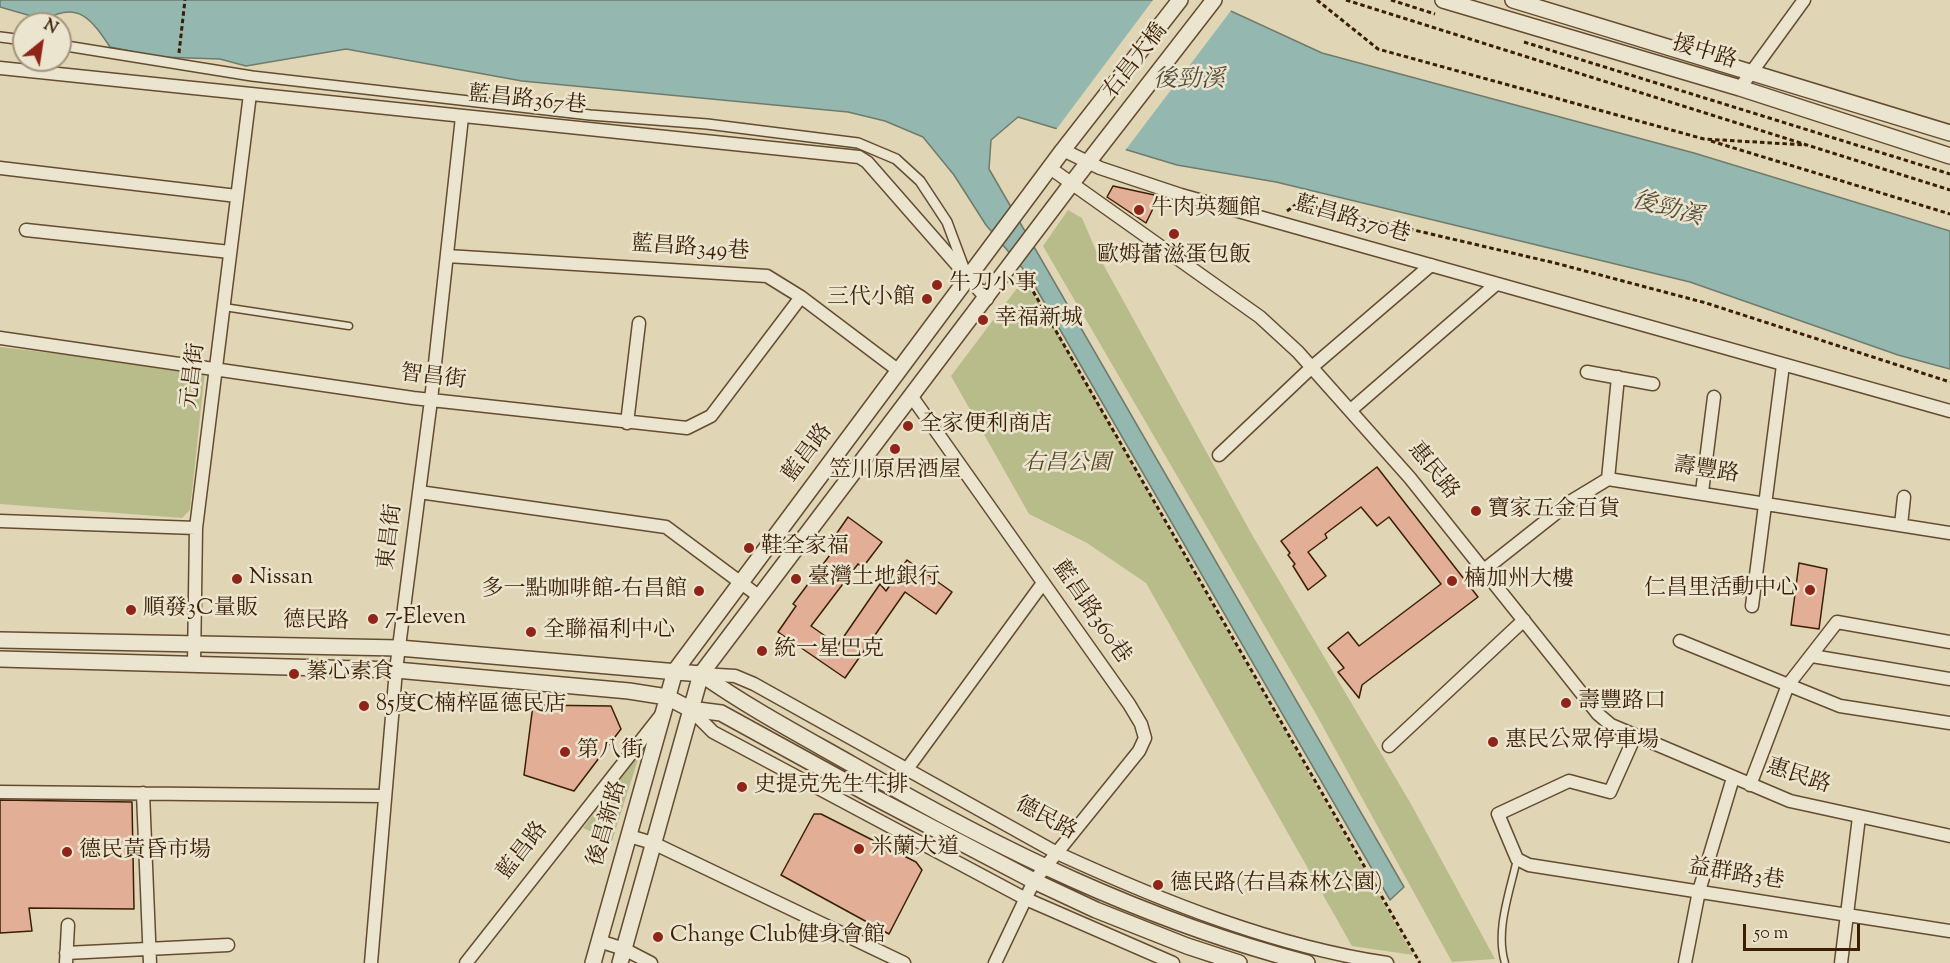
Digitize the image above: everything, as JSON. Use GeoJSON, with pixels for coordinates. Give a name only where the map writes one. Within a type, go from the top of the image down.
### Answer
{"type":"FeatureCollection","features":[{"type":"Feature","properties":{"kind":"street","name":"右昌大橋"},"geometry":{"type":"LineString","coordinates":[[1067,145],[1180,0]]}},
{"type":"Feature","properties":{"kind":"street","name":"右昌大橋"},"geometry":{"type":"LineString","coordinates":[[1092,157],[1214,0]]}},
{"type":"Feature","properties":{"kind":"street","name":"援中路"},"geometry":{"type":"LineString","coordinates":[[1443,0],[1740,88],[1950,156]]}},
{"type":"Feature","properties":{"kind":"street","name":"援中路"},"geometry":{"type":"LineString","coordinates":[[1513,0],[1753,71],[1950,133]]}},
{"type":"Feature","properties":{"kind":"street"},"geometry":{"type":"LineString","coordinates":[[1740,88],[1804,0]]}},
{"type":"Feature","properties":{"kind":"street"},"geometry":{"type":"LineString","coordinates":[[72,47],[252,76],[590,115],[707,124],[858,144],[896,159],[920,181],[947,222],[968,278]]}},
{"type":"Feature","properties":{"kind":"street","name":"藍昌路367巷"},"geometry":{"type":"LineString","coordinates":[[0,68],[859,157],[867,162],[987,299]]}},
{"type":"Feature","properties":{"kind":"street","name":"元昌街"},"geometry":{"type":"LineString","coordinates":[[194,664],[196,528],[250,94]]}},
{"type":"Feature","properties":{"kind":"street","name":"東昌街"},"geometry":{"type":"LineString","coordinates":[[371,963],[396,670],[462,117]]}},
{"type":"Feature","properties":{"kind":"street"},"geometry":{"type":"LineString","coordinates":[[1050,168],[1067,145]]}},
{"type":"Feature","properties":{"kind":"street","name":"藍昌路370巷"},"geometry":{"type":"LineString","coordinates":[[1067,145],[1181,195],[1950,411]]}},
{"type":"Feature","properties":{"kind":"street"},"geometry":{"type":"LineString","coordinates":[[622,956],[701,674],[987,299],[1092,157]]}},
{"type":"Feature","properties":{"kind":"street"},"geometry":{"type":"LineString","coordinates":[[0,168],[237,196]]}},
{"type":"Feature","properties":{"kind":"street","name":"藍昌路"},"geometry":{"type":"LineString","coordinates":[[668,697],[675,671],[1050,168]]}},
{"type":"Feature","properties":{"kind":"street","name":"惠民路"},"geometry":{"type":"LineString","coordinates":[[1050,168],[1260,317],[1312,367],[1352,409],[1598,714],[1611,725],[1790,801],[1950,836]]}},
{"type":"Feature","properties":{"kind":"street"},"geometry":{"type":"LineString","coordinates":[[26,230],[231,252]]}},
{"type":"Feature","properties":{"kind":"street","name":"藍昌路349巷"},"geometry":{"type":"LineString","coordinates":[[447,256],[767,276],[801,297],[898,371]]}},
{"type":"Feature","properties":{"kind":"street"},"geometry":{"type":"LineString","coordinates":[[1219,455],[1312,367],[1431,265]]}},
{"type":"Feature","properties":{"kind":"street"},"geometry":{"type":"LineString","coordinates":[[1352,409],[1495,285]]}},
{"type":"Feature","properties":{"kind":"street","name":"智昌街"},"geometry":{"type":"LineString","coordinates":[[0,338],[430,400],[687,428],[711,416],[801,297]]}},
{"type":"Feature","properties":{"kind":"street"},"geometry":{"type":"LineString","coordinates":[[627,423],[639,322]]}},
{"type":"Feature","properties":{"kind":"street"},"geometry":{"type":"LineString","coordinates":[[1752,606],[1784,365]]}},
{"type":"Feature","properties":{"kind":"street"},"geometry":{"type":"LineString","coordinates":[[898,371],[912,397]]}},
{"type":"Feature","properties":{"kind":"street"},"geometry":{"type":"LineString","coordinates":[[1587,372],[1653,384]]}},
{"type":"Feature","properties":{"kind":"street"},"geometry":{"type":"LineString","coordinates":[[1484,570],[1570,502],[1608,479],[1618,377]]}},
{"type":"Feature","properties":{"kind":"street","name":"藍昌路360巷"},"geometry":{"type":"LineString","coordinates":[[912,397],[1141,724],[1145,738],[1139,751],[1057,853]]}},
{"type":"Feature","properties":{"kind":"street"},"geometry":{"type":"LineString","coordinates":[[1702,492],[1714,397]]}},
{"type":"Feature","properties":{"kind":"street","name":"壽豐路"},"geometry":{"type":"LineString","coordinates":[[1608,479],[1766,502],[1950,533]]}},
{"type":"Feature","properties":{"kind":"street"},"geometry":{"type":"LineString","coordinates":[[419,492],[666,527],[760,597]]}},
{"type":"Feature","properties":{"kind":"street"},"geometry":{"type":"LineString","coordinates":[[1901,525],[1904,497]]}},
{"type":"Feature","properties":{"kind":"street"},"geometry":{"type":"LineString","coordinates":[[0,521],[196,528]]}},
{"type":"Feature","properties":{"kind":"street"},"geometry":{"type":"LineString","coordinates":[[907,769],[1043,584]]}},
{"type":"Feature","properties":{"kind":"street"},"geometry":{"type":"LineString","coordinates":[[1389,746],[1524,620]]}},
{"type":"Feature","properties":{"kind":"street"},"geometry":{"type":"LineString","coordinates":[[1750,785],[1788,685],[1837,622],[1950,642]]}},
{"type":"Feature","properties":{"kind":"street","name":"德民路"},"geometry":{"type":"LineString","coordinates":[[0,640],[399,648],[735,676],[754,684],[1057,853],[1195,912],[1350,957],[1387,963]]}},
{"type":"Feature","properties":{"kind":"street"},"geometry":{"type":"LineString","coordinates":[[1680,641],[1840,706],[1950,723]]}},
{"type":"Feature","properties":{"kind":"street"},"geometry":{"type":"LineString","coordinates":[[1812,656],[1950,679]]}},
{"type":"Feature","properties":{"kind":"street","name":"德民路"},"geometry":{"type":"LineString","coordinates":[[0,659],[396,670],[629,691],[668,697],[690,709],[713,732],[1026,899],[1173,963]]}},
{"type":"Feature","properties":{"kind":"street","name":"德民路"},"geometry":{"type":"LineString","coordinates":[[701,674],[729,694],[896,790],[1045,869],[1190,928],[1307,963]]}},
{"type":"Feature","properties":{"kind":"street","name":"後昌新路"},"geometry":{"type":"LineString","coordinates":[[593,963],[668,697]]}},
{"type":"Feature","properties":{"kind":"street","name":"德民路"},"geometry":{"type":"LineString","coordinates":[[690,709],[721,713],[1034,881],[1116,918],[1239,963]]}},
{"type":"Feature","properties":{"kind":"street","name":"藍昌路"},"geometry":{"type":"LineString","coordinates":[[466,963],[663,713]]}},
{"type":"Feature","properties":{"kind":"street"},"geometry":{"type":"LineString","coordinates":[[1518,859],[1498,814],[1569,781],[1610,792],[1635,736]]}},
{"type":"Feature","properties":{"kind":"street"},"geometry":{"type":"LineString","coordinates":[[1685,963],[1700,891],[1733,778]]}},
{"type":"Feature","properties":{"kind":"street"},"geometry":{"type":"LineString","coordinates":[[0,792],[386,796]]}},
{"type":"Feature","properties":{"kind":"street"},"geometry":{"type":"LineString","coordinates":[[143,794],[150,963]]}},
{"type":"Feature","properties":{"kind":"street"},"geometry":{"type":"LineString","coordinates":[[1841,963],[1859,817]]}},
{"type":"Feature","properties":{"kind":"street"},"geometry":{"type":"LineString","coordinates":[[629,836],[653,843],[904,963]]}},
{"type":"Feature","properties":{"kind":"street"},"geometry":{"type":"LineString","coordinates":[[995,963],[1034,881],[1057,853]]}},
{"type":"Feature","properties":{"kind":"street","name":"益群路3巷"},"geometry":{"type":"LineString","coordinates":[[1518,859],[1529,865],[1950,931]]}},
{"type":"Feature","properties":{"kind":"street"},"geometry":{"type":"LineString","coordinates":[[68,925],[66,958],[228,945]]}},
{"type":"Feature","properties":{"kind":"street"},"geometry":{"type":"LineString","coordinates":[[599,941],[622,956],[650,962]]}},
{"type":"Feature","properties":{"kind":"lane"},"geometry":{"type":"LineString","coordinates":[[224,307],[349,326]]}},
{"type":"Feature","properties":{"kind":"lane"},"geometry":{"type":"LineString","coordinates":[[1505,963],[1501,950],[1502,927],[1518,859]]}},
{"type":"Feature","properties":{"kind":"path"},"geometry":{"type":"LineString","coordinates":[[178,63],[185,0]]}},
{"type":"Feature","properties":{"kind":"path"},"geometry":{"type":"LineString","coordinates":[[1317,0],[1378,49],[1704,139],[1950,214]]}},
{"type":"Feature","properties":{"kind":"path"},"geometry":{"type":"LineString","coordinates":[[1346,0],[1950,190]]}},
{"type":"Feature","properties":{"kind":"path"},"geometry":{"type":"LineString","coordinates":[[1391,0],[1435,14]]}},
{"type":"Feature","properties":{"kind":"path"},"geometry":{"type":"LineString","coordinates":[[1513,38],[1950,174]]}},
{"type":"Feature","properties":{"kind":"path"},"geometry":{"type":"LineString","coordinates":[[1704,139],[1811,146]]}},
{"type":"Feature","properties":{"kind":"path"},"geometry":{"type":"LineString","coordinates":[[1285,213],[1298,202],[1555,262],[1706,303],[1950,382]]}},
{"type":"Feature","properties":{"kind":"path"},"geometry":{"type":"LineString","coordinates":[[1015,260],[1420,963]]}},
{"type":"Feature","properties":{"kind":"green space","name":"右昌公園"},"geometry":{"type":"Polygon","coordinates":[[[1068,210],[1082,218],[1097,253],[1251,533],[1411,804],[1495,959],[1452,962],[1316,714],[1043,246],[1068,210]]]}},
{"type":"Feature","properties":{"kind":"green space","name":"右昌公園"},"geometry":{"type":"Polygon","coordinates":[[[1024,279],[1413,955],[1352,946],[1146,583],[1087,543],[1029,514],[951,376],[1024,279]]]}},
{"type":"Feature","properties":{"kind":"green space"},"geometry":{"type":"Polygon","coordinates":[[[0,347],[205,371],[190,510],[182,518],[0,504],[0,347]]]}},
{"type":"Feature","properties":{"kind":"green space"},"geometry":{"type":"Polygon","coordinates":[[[640,753],[612,841],[583,828],[640,753]]]}},
{"type":"Feature","properties":{"kind":"water","name":"後勁溪"},"geometry":{"type":"Polygon","coordinates":[[[0,0],[1207,0],[1322,53],[1694,153],[1950,231],[1950,369],[1898,355],[1690,282],[1276,182],[1177,165],[1018,117],[991,140],[989,169],[1404,887],[1390,900],[1029,276],[986,225],[954,175],[923,137],[885,121],[848,112],[522,81],[346,49],[246,66],[220,59],[160,57],[110,47],[90,21],[72,12],[17,12],[0,7],[0,0]]]}},
{"type":"Feature","properties":{"kind":"pier"},"geometry":{"type":"Polygon","coordinates":[[[1153,0],[1216,0],[1233,8],[1124,152],[1055,131],[1153,0]]]}},
{"type":"Feature","properties":{"kind":"building","name":"牛肉英麵館"},"geometry":{"type":"Polygon","coordinates":[[[1113,186],[1159,196],[1146,223],[1107,197],[1113,186]]]}},
{"type":"Feature","properties":{"kind":"building","name":"楠加州大樓"},"geometry":{"type":"Polygon","coordinates":[[[1377,467],[1478,597],[1362,685],[1359,698],[1338,672],[1344,668],[1328,648],[1348,632],[1359,646],[1441,584],[1389,517],[1377,526],[1361,507],[1325,534],[1327,538],[1308,552],[1326,576],[1308,590],[1293,566],[1295,564],[1288,555],[1290,553],[1281,541],[1377,467]]]}},
{"type":"Feature","properties":{"kind":"building"},"geometry":{"type":"Polygon","coordinates":[[[848,517],[882,542],[863,567],[858,564],[811,626],[838,645],[880,584],[886,591],[907,560],[952,592],[936,614],[905,592],[845,678],[778,632],[796,606],[793,604],[836,547],[830,543],[848,517]]]}},
{"type":"Feature","properties":{"kind":"building","name":"仁昌里活動中心"},"geometry":{"type":"Polygon","coordinates":[[[1799,563],[1827,569],[1819,629],[1791,625],[1799,563]]]}},
{"type":"Feature","properties":{"kind":"building","name":"第八街"},"geometry":{"type":"Polygon","coordinates":[[[533,705],[611,706],[621,729],[574,791],[524,775],[533,705]]]}},
{"type":"Feature","properties":{"kind":"building","name":"德民黃昏市場"},"geometry":{"type":"Polygon","coordinates":[[[0,800],[132,802],[134,909],[29,908],[32,931],[0,933],[0,800]]]}},
{"type":"Feature","properties":{"kind":"building"},"geometry":{"type":"Polygon","coordinates":[[[814,814],[821,814],[916,862],[922,870],[889,934],[781,875],[814,814]]]}},
{"type":"Feature","properties":{"kind":"place","name":"牛肉英麵館"},"geometry":{"type":"Point","coordinates":[1139,210]}},
{"type":"Feature","properties":{"kind":"place","name":"歐姆蕾滋蛋包飯"},"geometry":{"type":"Point","coordinates":[1174,234]}},
{"type":"Feature","properties":{"kind":"place","name":"牛刀小事"},"geometry":{"type":"Point","coordinates":[937,285]}},
{"type":"Feature","properties":{"kind":"place","name":"三代小館"},"geometry":{"type":"Point","coordinates":[927,299]}},
{"type":"Feature","properties":{"kind":"place","name":"幸福新城"},"geometry":{"type":"Point","coordinates":[983,320]}},
{"type":"Feature","properties":{"kind":"place","name":"全家便利商店"},"geometry":{"type":"Point","coordinates":[908,426]}},
{"type":"Feature","properties":{"kind":"place","name":"笠川原居酒屋"},"geometry":{"type":"Point","coordinates":[895,449]}},
{"type":"Feature","properties":{"kind":"place","name":"寶家五金百貨"},"geometry":{"type":"Point","coordinates":[1476,511]}},
{"type":"Feature","properties":{"kind":"place","name":"鞋全家福"},"geometry":{"type":"Point","coordinates":[749,548]}},
{"type":"Feature","properties":{"kind":"place","name":"Nissan"},"geometry":{"type":"Point","coordinates":[237,579]}},
{"type":"Feature","properties":{"kind":"place","name":"臺灣土地銀行"},"geometry":{"type":"Point","coordinates":[796,579]}},
{"type":"Feature","properties":{"kind":"place","name":"楠加州大樓"},"geometry":{"type":"Point","coordinates":[1452,581]}},
{"type":"Feature","properties":{"kind":"place","name":"仁昌里活動中心"},"geometry":{"type":"Point","coordinates":[1810,590]}},
{"type":"Feature","properties":{"kind":"place","name":"多一點咖啡館-右昌館"},"geometry":{"type":"Point","coordinates":[699,591]}},
{"type":"Feature","properties":{"kind":"place","name":"順發3C量販"},"geometry":{"type":"Point","coordinates":[131,610]}},
{"type":"Feature","properties":{"kind":"place","name":"7-Eleven"},"geometry":{"type":"Point","coordinates":[373,619]}},
{"type":"Feature","properties":{"kind":"place","name":"全聯福利中心"},"geometry":{"type":"Point","coordinates":[531,632]}},
{"type":"Feature","properties":{"kind":"place","name":"統一星巴克"},"geometry":{"type":"Point","coordinates":[762,651]}},
{"type":"Feature","properties":{"kind":"place","name":"蓁心素食"},"geometry":{"type":"Point","coordinates":[294,674]}},
{"type":"Feature","properties":{"kind":"place","name":"壽豐路口"},"geometry":{"type":"Point","coordinates":[1566,703]}},
{"type":"Feature","properties":{"kind":"place","name":"85度C楠梓區德民店"},"geometry":{"type":"Point","coordinates":[364,706]}},
{"type":"Feature","properties":{"kind":"place","name":"惠民公眾停車場"},"geometry":{"type":"Point","coordinates":[1493,742]}},
{"type":"Feature","properties":{"kind":"place","name":"第八街"},"geometry":{"type":"Point","coordinates":[565,752]}},
{"type":"Feature","properties":{"kind":"place","name":"史提克先生牛排"},"geometry":{"type":"Point","coordinates":[742,787]}},
{"type":"Feature","properties":{"kind":"place","name":"米蘭大道"},"geometry":{"type":"Point","coordinates":[859,849]}},
{"type":"Feature","properties":{"kind":"place","name":"德民黃昏市場"},"geometry":{"type":"Point","coordinates":[67,852]}},
{"type":"Feature","properties":{"kind":"place","name":"德民路(右昌森林公園)"},"geometry":{"type":"Point","coordinates":[1158,885]}},
{"type":"Feature","properties":{"kind":"place","name":"Change Club健身會館"},"geometry":{"type":"Point","coordinates":[658,937]}}]}
